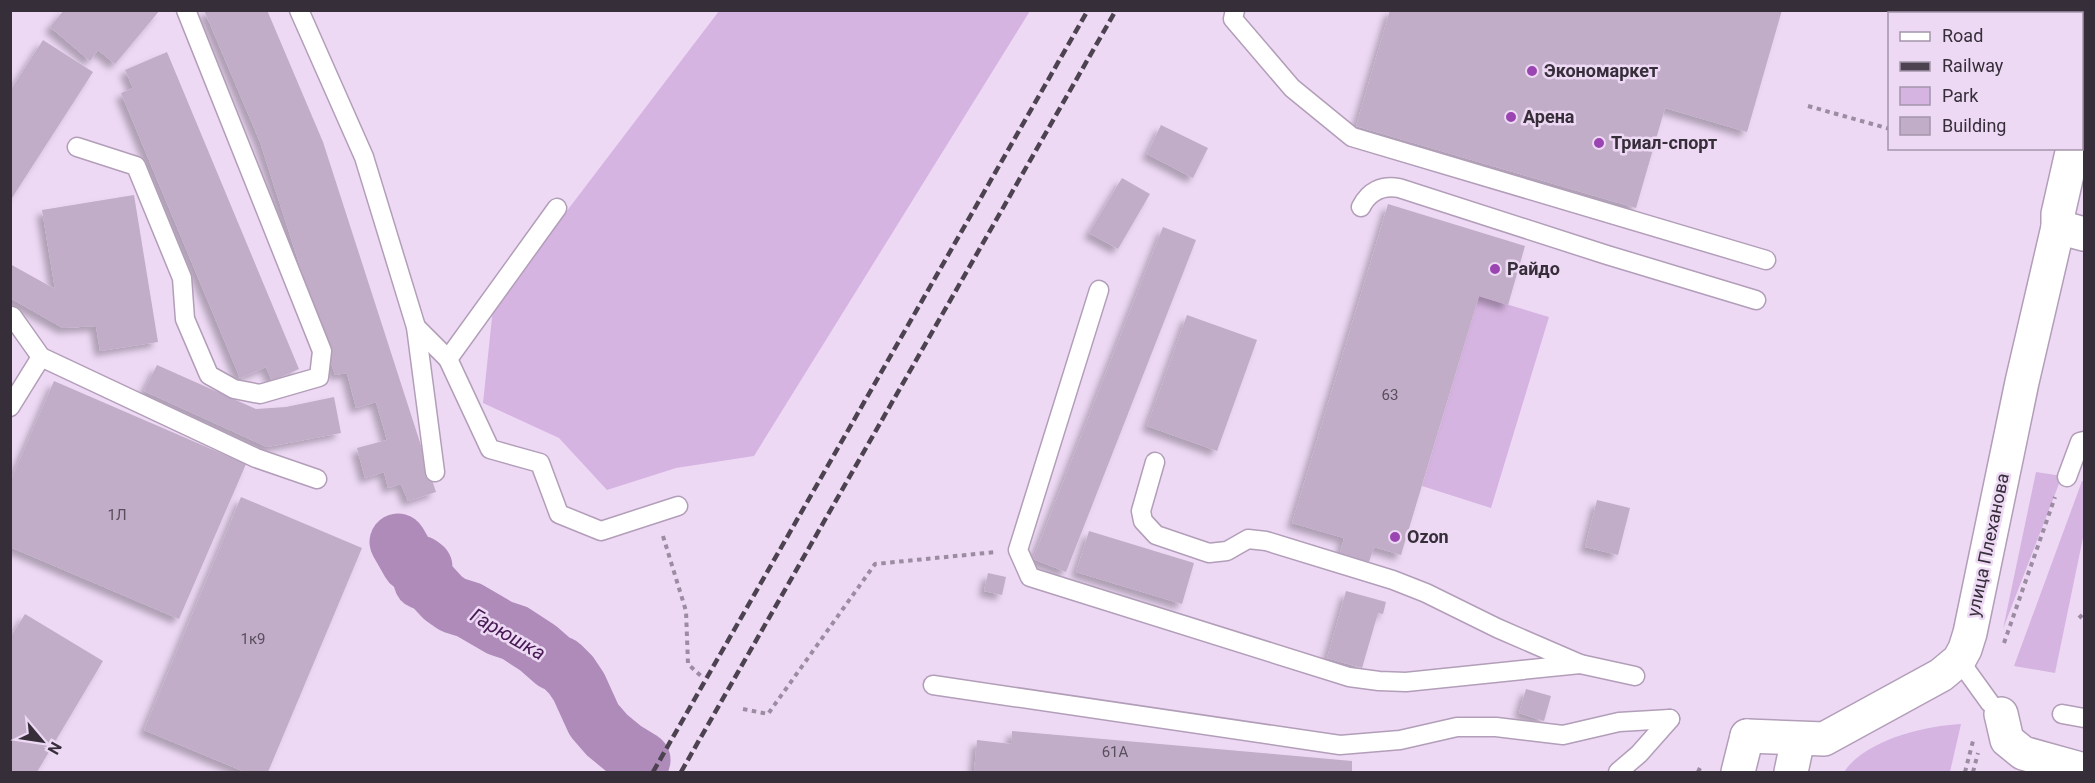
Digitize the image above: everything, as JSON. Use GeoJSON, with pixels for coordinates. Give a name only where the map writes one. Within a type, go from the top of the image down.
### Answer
{"type":"FeatureCollection","features":[{"type":"Feature","properties":{"kind":"main road","name":"улица Плеханова"},"geometry":{"type":"LineString","coordinates":[[1959,660],[1970,633],[2022,382],[2071,230],[2058,214],[2073,150]]}},
{"type":"Feature","properties":{"kind":"main road"},"geometry":{"type":"LineString","coordinates":[[1738,772],[1747,736],[1824,739],[1941,675],[1959,660]]}},
{"type":"Feature","properties":{"kind":"main road"},"geometry":{"type":"LineString","coordinates":[[1992,704],[2007,740],[2023,753],[2085,770]]}},
{"type":"Feature","properties":{"kind":"main road"},"geometry":{"type":"LineString","coordinates":[[1791,772],[1798,739]]}},
{"type":"Feature","properties":{"kind":"lane"},"geometry":{"type":"LineString","coordinates":[[77,147],[136,166],[182,278],[185,319],[209,375],[234,389],[260,394],[319,377],[322,351],[186,10]]}},
{"type":"Feature","properties":{"kind":"lane"},"geometry":{"type":"LineString","coordinates":[[299,10],[364,157],[416,327],[435,472]]}},
{"type":"Feature","properties":{"kind":"lane"},"geometry":{"type":"LineString","coordinates":[[1235,10],[1233,19],[1292,88],[1352,137],[1766,260]]}},
{"type":"Feature","properties":{"kind":"lane"},"geometry":{"type":"LineString","coordinates":[[1361,207],[1365,199],[1380,188],[1388,186],[1399,188],[1756,300]]}},
{"type":"Feature","properties":{"kind":"lane"},"geometry":{"type":"LineString","coordinates":[[448,359],[556,208]]}},
{"type":"Feature","properties":{"kind":"lane"},"geometry":{"type":"LineString","coordinates":[[1099,290],[1018,550],[1030,577],[1349,677],[1406,682],[1580,663]]}},
{"type":"Feature","properties":{"kind":"lane"},"geometry":{"type":"LineString","coordinates":[[12,316],[41,357],[256,458],[317,479]]}},
{"type":"Feature","properties":{"kind":"lane"},"geometry":{"type":"LineString","coordinates":[[416,327],[448,359],[490,449],[540,463],[559,514],[601,531],[678,506]]}},
{"type":"Feature","properties":{"kind":"lane"},"geometry":{"type":"LineString","coordinates":[[10,407],[41,357]]}},
{"type":"Feature","properties":{"kind":"lane"},"geometry":{"type":"LineString","coordinates":[[2068,475],[2080,442],[2085,441]]}},
{"type":"Feature","properties":{"kind":"lane"},"geometry":{"type":"LineString","coordinates":[[1155,462],[1141,511],[1143,521],[1156,535],[1209,553],[1227,551],[1248,539],[1256,538],[1393,580],[1580,663],[1635,676]]}},
{"type":"Feature","properties":{"kind":"lane"},"geometry":{"type":"LineString","coordinates":[[1959,660],[1992,704]]}},
{"type":"Feature","properties":{"kind":"lane"},"geometry":{"type":"LineString","coordinates":[[933,685],[1340,745],[1400,740],[1457,727],[1496,727],[1563,735],[1619,722],[1670,719],[1639,754],[1618,772]]}},
{"type":"Feature","properties":{"kind":"lane"},"geometry":{"type":"LineString","coordinates":[[2062,714],[2085,718]]}},
{"type":"Feature","properties":{"kind":"path"},"geometry":{"type":"LineString","coordinates":[[1808,106],[1888,128]]}},
{"type":"Feature","properties":{"kind":"path"},"geometry":{"type":"LineString","coordinates":[[1965,772],[1992,704],[2062,476],[2068,475]]}},
{"type":"Feature","properties":{"kind":"path"},"geometry":{"type":"LineString","coordinates":[[656,513],[686,611],[688,664],[700,676]]}},
{"type":"Feature","properties":{"kind":"path"},"geometry":{"type":"LineString","coordinates":[[743,709],[768,714],[875,564],[1018,550]]}},
{"type":"Feature","properties":{"kind":"path"},"geometry":{"type":"LineString","coordinates":[[2079,618],[2085,613]]}},
{"type":"Feature","properties":{"kind":"green space"},"geometry":{"type":"Polygon","coordinates":[[[719,11],[1030,11],[754,456],[676,468],[607,490],[559,438],[483,403],[493,308],[719,11]]]}},
{"type":"Feature","properties":{"kind":"green space"},"geometry":{"type":"Polygon","coordinates":[[[1479,296],[1549,317],[1491,508],[1422,486],[1479,296]]]}},
{"type":"Feature","properties":{"kind":"green space"},"geometry":{"type":"Polygon","coordinates":[[[2036,472],[2062,476],[2003,629],[2036,472]]]}},
{"type":"Feature","properties":{"kind":"green space"},"geometry":{"type":"Polygon","coordinates":[[[2082,481],[2084,481],[2084,533],[2055,673],[2014,666],[2082,481]]]}},
{"type":"Feature","properties":{"kind":"green space"},"geometry":{"type":"Polygon","coordinates":[[[1961,724],[1950,772],[1844,772],[1866,751],[1880,743],[1930,728],[1961,724]]]}},
{"type":"Feature","properties":{"kind":"building"},"geometry":{"type":"Polygon","coordinates":[[[64,10],[160,10],[115,64],[98,50],[90,61],[50,27],[64,10]]]}},
{"type":"Feature","properties":{"kind":"building"},"geometry":{"type":"Polygon","coordinates":[[[204,10],[267,10],[323,142],[436,492],[408,501],[401,484],[388,488],[384,472],[365,478],[357,448],[387,440],[376,402],[356,408],[347,373],[335,375],[260,142],[204,10]]]}},
{"type":"Feature","properties":{"kind":"building","name":"Арена"},"geometry":{"type":"Polygon","coordinates":[[[1390,10],[1782,10],[1747,132],[1665,108],[1636,208],[1356,126],[1390,10]]]}},
{"type":"Feature","properties":{"kind":"building"},"geometry":{"type":"Polygon","coordinates":[[[43,40],[93,72],[10,201],[10,91],[43,40]]]}},
{"type":"Feature","properties":{"kind":"building"},"geometry":{"type":"Polygon","coordinates":[[[167,52],[299,369],[272,381],[266,367],[240,378],[121,93],[133,88],[125,70],[167,52]]]}},
{"type":"Feature","properties":{"kind":"building"},"geometry":{"type":"Polygon","coordinates":[[[1161,125],[1208,148],[1193,178],[1147,154],[1161,125]]]}},
{"type":"Feature","properties":{"kind":"building"},"geometry":{"type":"Polygon","coordinates":[[[1122,178],[1150,194],[1118,249],[1089,233],[1122,178]]]}},
{"type":"Feature","properties":{"kind":"building"},"geometry":{"type":"Polygon","coordinates":[[[134,195],[158,342],[100,351],[96,326],[63,328],[10,298],[10,264],[55,289],[42,210],[134,195]]]}},
{"type":"Feature","properties":{"kind":"building"},"geometry":{"type":"Polygon","coordinates":[[[1388,204],[1525,246],[1508,305],[1479,296],[1401,555],[1374,547],[1369,562],[1340,553],[1344,538],[1292,523],[1388,204]]]}},
{"type":"Feature","properties":{"kind":"building"},"geometry":{"type":"Polygon","coordinates":[[[1163,227],[1196,240],[1066,572],[1033,559],[1163,227]]]}},
{"type":"Feature","properties":{"kind":"building"},"geometry":{"type":"Polygon","coordinates":[[[1187,315],[1257,340],[1217,451],[1147,426],[1187,315]]]}},
{"type":"Feature","properties":{"kind":"building"},"geometry":{"type":"Polygon","coordinates":[[[157,365],[256,409],[286,407],[334,397],[341,433],[267,447],[144,391],[157,365]]]}},
{"type":"Feature","properties":{"kind":"building"},"geometry":{"type":"Polygon","coordinates":[[[54,381],[246,464],[179,619],[10,547],[10,482],[54,381]]]}},
{"type":"Feature","properties":{"kind":"building"},"geometry":{"type":"Polygon","coordinates":[[[241,497],[362,548],[268,772],[245,772],[144,730],[241,497]]]}},
{"type":"Feature","properties":{"kind":"building"},"geometry":{"type":"Polygon","coordinates":[[[1597,500],[1630,508],[1618,555],[1585,547],[1597,500]]]}},
{"type":"Feature","properties":{"kind":"building"},"geometry":{"type":"Polygon","coordinates":[[[1089,531],[1194,563],[1182,604],[1076,572],[1089,531]]]}},
{"type":"Feature","properties":{"kind":"building"},"geometry":{"type":"Polygon","coordinates":[[[988,573],[1006,577],[1002,595],[984,591],[988,573]]]}},
{"type":"Feature","properties":{"kind":"building"},"geometry":{"type":"Polygon","coordinates":[[[1346,591],[1386,602],[1383,614],[1378,613],[1362,668],[1327,658],[1346,591]]]}},
{"type":"Feature","properties":{"kind":"building"},"geometry":{"type":"Polygon","coordinates":[[[25,614],[103,661],[37,772],[10,772],[10,638],[25,614]]]}},
{"type":"Feature","properties":{"kind":"building"},"geometry":{"type":"Polygon","coordinates":[[[1526,689],[1551,696],[1544,721],[1519,713],[1526,689]]]}},
{"type":"Feature","properties":{"kind":"building"},"geometry":{"type":"Polygon","coordinates":[[[1012,731],[1352,761],[1352,772],[974,772],[977,740],[1011,744],[1012,731]]]}},
{"type":"Feature","properties":{"kind":"waterway","name":"Гарюшка"},"geometry":{"type":"LineString","coordinates":[[398,542],[410,563],[424,567],[422,581],[431,585],[443,598],[500,628],[515,633],[561,665],[579,687],[594,720],[607,735],[642,760]]}},
{"type":"Feature","properties":{"kind":"railway"},"geometry":{"type":"LineString","coordinates":[[653,772],[1088,10]]}},
{"type":"Feature","properties":{"kind":"railway"},"geometry":{"type":"LineString","coordinates":[[681,772],[1116,10]]}},
{"type":"Feature","properties":{"kind":"place","name":"Экономаркет"},"geometry":{"type":"Point","coordinates":[1532,71]}},
{"type":"Feature","properties":{"kind":"place","name":"Арена"},"geometry":{"type":"Point","coordinates":[1511,117]}},
{"type":"Feature","properties":{"kind":"place","name":"Триал-спорт"},"geometry":{"type":"Point","coordinates":[1599,143]}},
{"type":"Feature","properties":{"kind":"place","name":"Райдо"},"geometry":{"type":"Point","coordinates":[1495,269]}},
{"type":"Feature","properties":{"kind":"place","name":"Ozon"},"geometry":{"type":"Point","coordinates":[1395,537]}}]}
